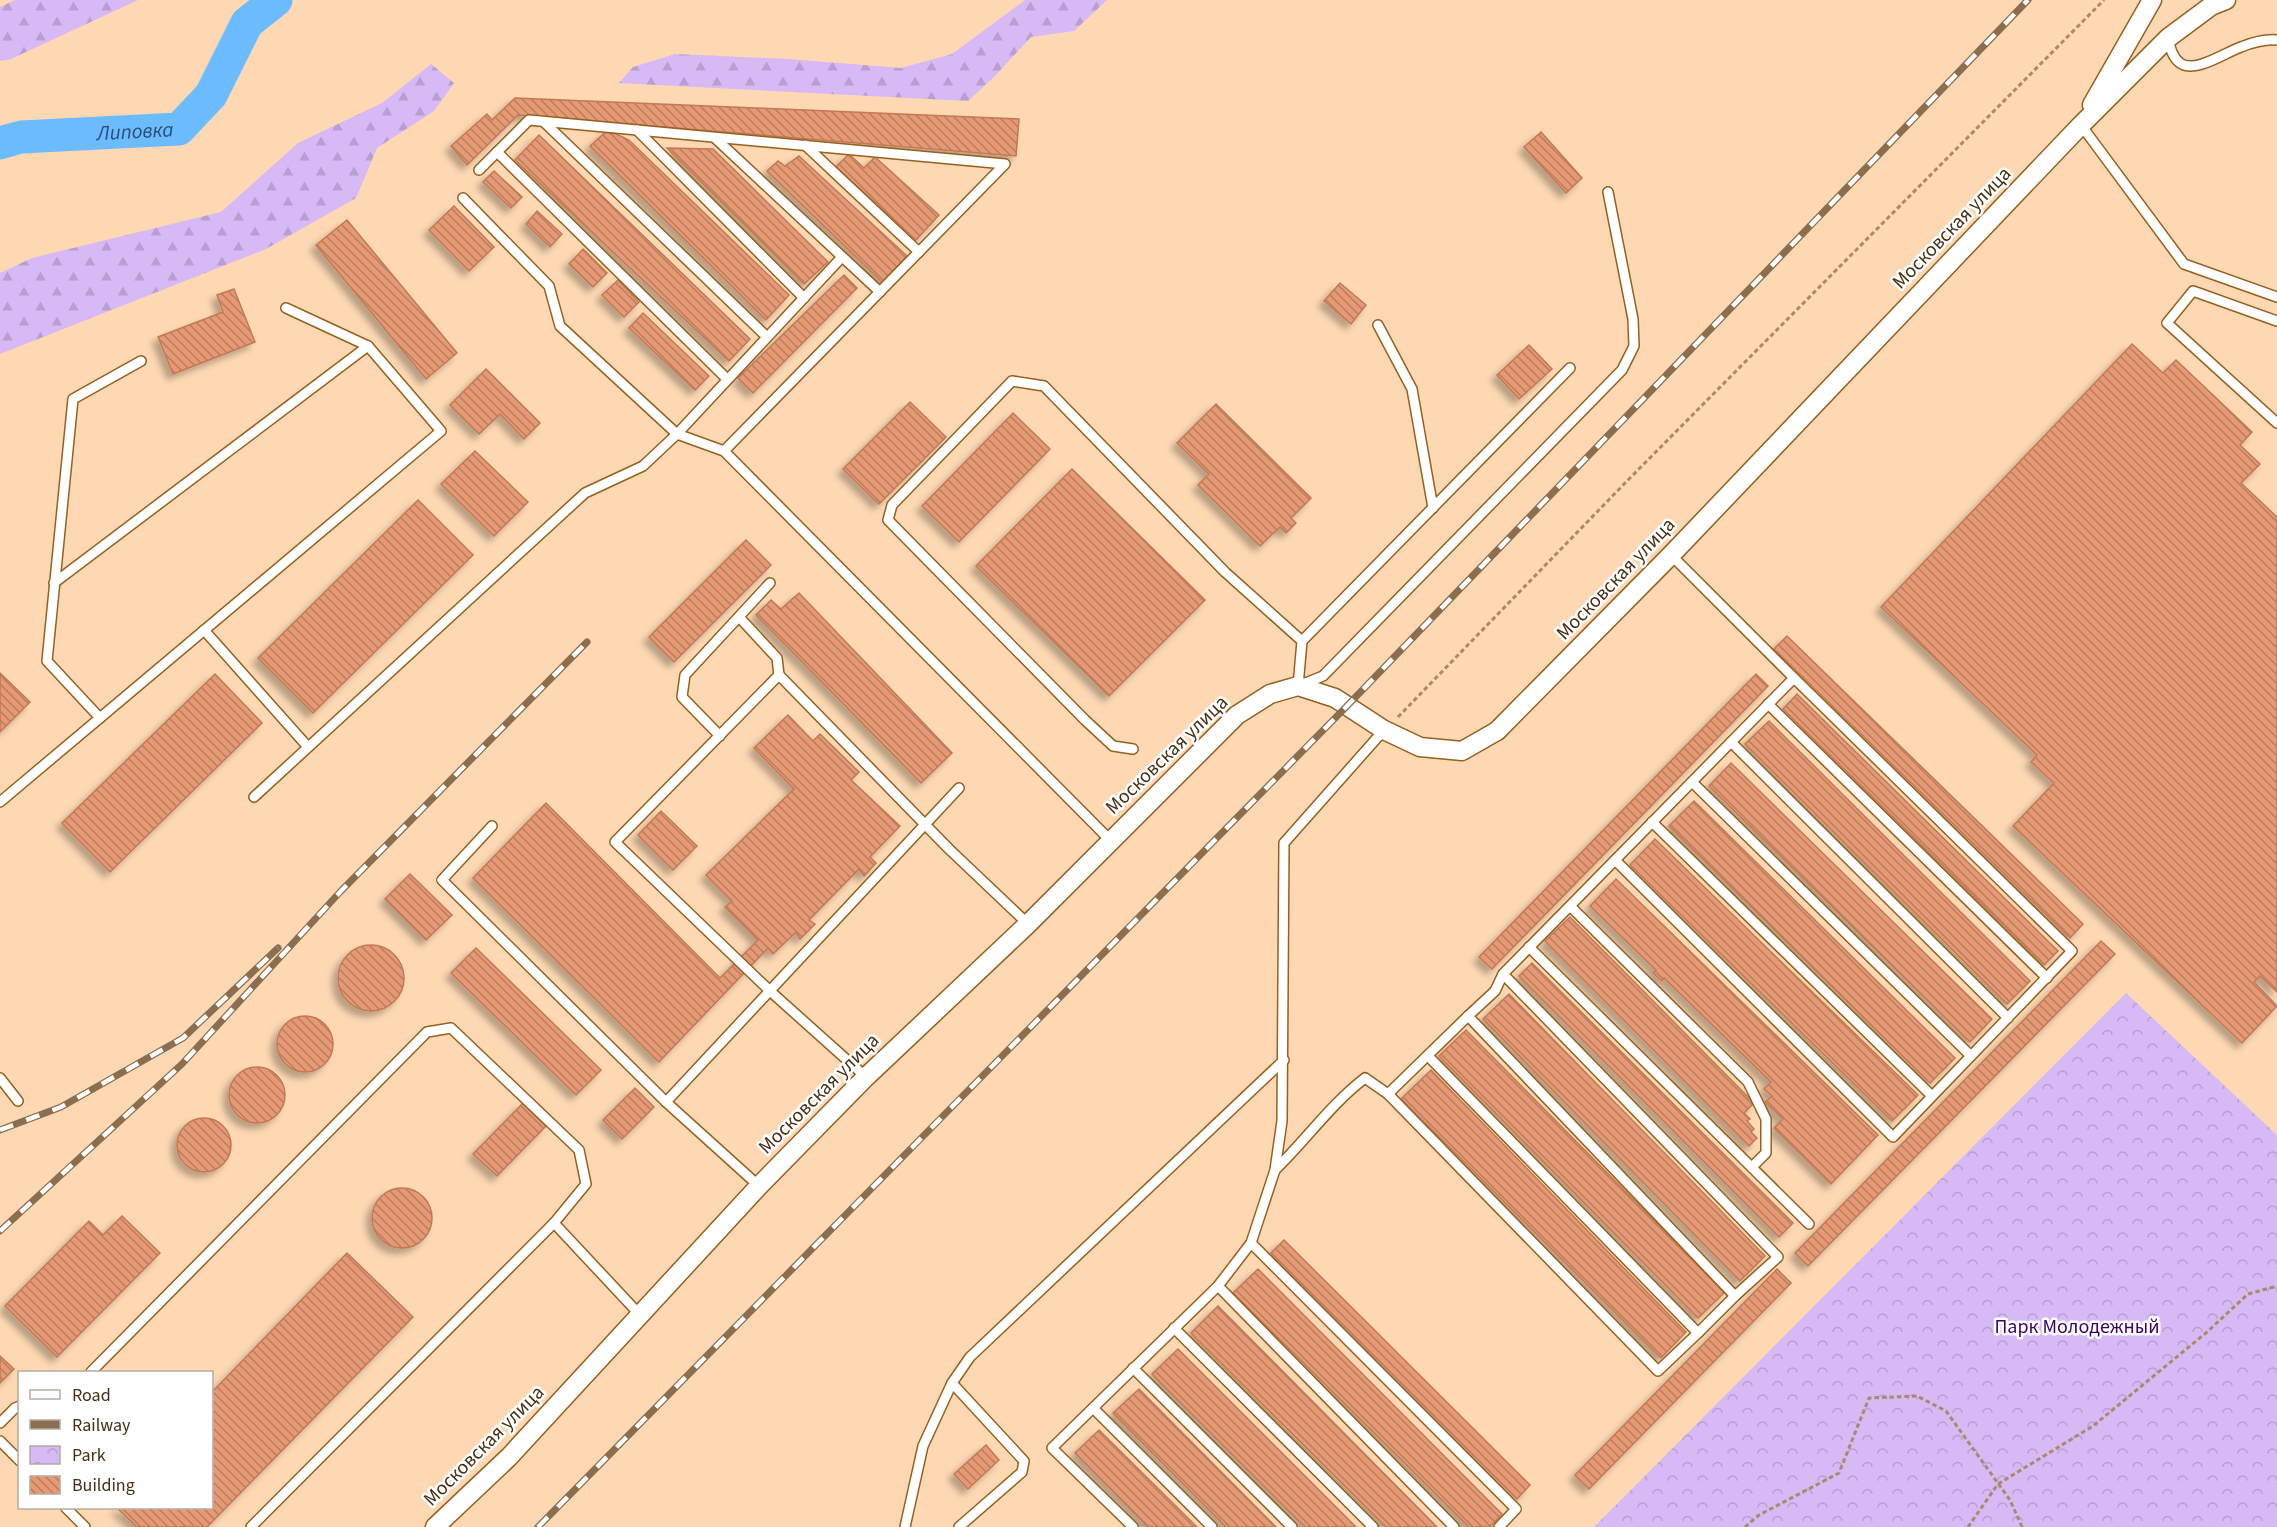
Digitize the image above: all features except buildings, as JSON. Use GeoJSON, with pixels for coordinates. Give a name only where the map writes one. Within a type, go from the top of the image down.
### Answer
{"type":"FeatureCollection","features":[{"type":"Feature","properties":{"kind":"street","name":"Московская улица"},"geometry":{"type":"LineString","coordinates":[[2081,125],[2152,0]]}},
{"type":"Feature","properties":{"kind":"street","name":"Московская улица"},"geometry":{"type":"LineString","coordinates":[[435,1527],[509,1457],[759,1186],[866,1077],[1028,924],[1237,715],[1270,694],[1298,686],[1335,698],[1384,730],[1420,747],[1462,751],[1497,731],[1671,555],[2081,125],[2168,38],[2211,6],[2226,0]]}},
{"type":"Feature","properties":{"kind":"lane"},"geometry":{"type":"LineString","coordinates":[[2168,38],[2173,54],[2181,64],[2192,66],[2215,60],[2241,47],[2269,39],[2277,40]]}},
{"type":"Feature","properties":{"kind":"lane"},"geometry":{"type":"LineString","coordinates":[[479,170],[529,120],[1005,164],[724,451]]}},
{"type":"Feature","properties":{"kind":"lane"},"geometry":{"type":"LineString","coordinates":[[544,122],[767,337]]}},
{"type":"Feature","properties":{"kind":"lane"},"geometry":{"type":"LineString","coordinates":[[2081,125],[2184,264],[2277,297]]}},
{"type":"Feature","properties":{"kind":"lane"},"geometry":{"type":"LineString","coordinates":[[637,130],[804,298]]}},
{"type":"Feature","properties":{"kind":"lane"},"geometry":{"type":"LineString","coordinates":[[716,138],[880,292]]}},
{"type":"Feature","properties":{"kind":"lane"},"geometry":{"type":"LineString","coordinates":[[805,145],[919,252]]}},
{"type":"Feature","properties":{"kind":"lane"},"geometry":{"type":"LineString","coordinates":[[496,152],[727,379]]}},
{"type":"Feature","properties":{"kind":"lane"},"geometry":{"type":"LineString","coordinates":[[1570,368],[1302,641],[1298,686],[1323,676],[1622,370],[1634,346],[1633,319],[1608,192]]}},
{"type":"Feature","properties":{"kind":"lane"},"geometry":{"type":"LineString","coordinates":[[463,198],[549,286],[560,326],[677,434],[724,451],[1111,841]]}},
{"type":"Feature","properties":{"kind":"lane"},"geometry":{"type":"LineString","coordinates":[[254,797],[585,493],[643,466],[677,434],[842,257]]}},
{"type":"Feature","properties":{"kind":"lane"},"geometry":{"type":"LineString","coordinates":[[2277,321],[2193,291],[2167,323],[2277,423]]}},
{"type":"Feature","properties":{"kind":"lane"},"geometry":{"type":"LineString","coordinates":[[0,802],[441,431],[368,346],[286,308]]}},
{"type":"Feature","properties":{"kind":"lane"},"geometry":{"type":"LineString","coordinates":[[1378,325],[1412,389],[1433,508]]}},
{"type":"Feature","properties":{"kind":"lane"},"geometry":{"type":"LineString","coordinates":[[54,583],[368,346]]}},
{"type":"Feature","properties":{"kind":"lane"},"geometry":{"type":"LineString","coordinates":[[100,718],[46,661],[74,399],[141,361]]}},
{"type":"Feature","properties":{"kind":"lane"},"geometry":{"type":"LineString","coordinates":[[1133,749],[1113,746],[888,520],[892,505],[1012,381],[1044,386],[1225,572],[1302,641]]}},
{"type":"Feature","properties":{"kind":"lane"},"geometry":{"type":"LineString","coordinates":[[1615,860],[1893,1137],[2072,951],[1671,555]]}},
{"type":"Feature","properties":{"kind":"lane"},"geometry":{"type":"LineString","coordinates":[[720,736],[682,697],[685,675],[770,583]]}},
{"type":"Feature","properties":{"kind":"lane"},"geometry":{"type":"LineString","coordinates":[[739,617],[777,658],[779,675],[926,825],[1028,924]]}},
{"type":"Feature","properties":{"kind":"lane"},"geometry":{"type":"LineString","coordinates":[[204,630],[308,747]]}},
{"type":"Feature","properties":{"kind":"lane"},"geometry":{"type":"LineString","coordinates":[[779,675],[615,842],[770,991],[866,1077]]}},
{"type":"Feature","properties":{"kind":"lane"},"geometry":{"type":"LineString","coordinates":[[1388,1095],[1495,991],[1503,974],[1794,678]]}},
{"type":"Feature","properties":{"kind":"lane"},"geometry":{"type":"LineString","coordinates":[[1768,704],[2047,978]]}},
{"type":"Feature","properties":{"kind":"lane"},"geometry":{"type":"LineString","coordinates":[[1133,1527],[1052,1448],[1218,1286],[1251,1243],[1275,1170],[1282,1122],[1284,843],[1384,730]]}},
{"type":"Feature","properties":{"kind":"lane"},"geometry":{"type":"LineString","coordinates":[[1731,742],[2008,1018]]}},
{"type":"Feature","properties":{"kind":"lane"},"geometry":{"type":"LineString","coordinates":[[1692,782],[1971,1056]]}},
{"type":"Feature","properties":{"kind":"lane"},"geometry":{"type":"LineString","coordinates":[[666,1102],[959,788]]}},
{"type":"Feature","properties":{"kind":"lane"},"geometry":{"type":"LineString","coordinates":[[1652,822],[1932,1096]]}},
{"type":"Feature","properties":{"kind":"lane"},"geometry":{"type":"LineString","coordinates":[[492,826],[442,880],[666,1102],[759,1186]]}},
{"type":"Feature","properties":{"kind":"lane"},"geometry":{"type":"LineString","coordinates":[[1570,906],[1748,1082],[1766,1119],[1766,1153],[1752,1167]]}},
{"type":"Feature","properties":{"kind":"lane"},"geometry":{"type":"LineString","coordinates":[[1529,947],[1809,1224]]}},
{"type":"Feature","properties":{"kind":"lane"},"geometry":{"type":"LineString","coordinates":[[1275,1170],[1302,1144],[1346,1093],[1365,1078],[1388,1095],[1658,1371],[1778,1257],[1503,974]]}},
{"type":"Feature","properties":{"kind":"lane"},"geometry":{"type":"LineString","coordinates":[[1468,1016],[1735,1296]]}},
{"type":"Feature","properties":{"kind":"lane"},"geometry":{"type":"LineString","coordinates":[[92,1371],[428,1032],[451,1028],[579,1150],[586,1184],[554,1223],[251,1527]]}},
{"type":"Feature","properties":{"kind":"lane"},"geometry":{"type":"LineString","coordinates":[[1428,1056],[1698,1333]]}},
{"type":"Feature","properties":{"kind":"lane"},"geometry":{"type":"LineString","coordinates":[[905,1527],[923,1446],[952,1383],[970,1357],[1284,1060]]}},
{"type":"Feature","properties":{"kind":"lane"},"geometry":{"type":"LineString","coordinates":[[0,1078],[18,1101]]}},
{"type":"Feature","properties":{"kind":"lane"},"geometry":{"type":"LineString","coordinates":[[554,1223],[640,1314]]}},
{"type":"Feature","properties":{"kind":"lane"},"geometry":{"type":"LineString","coordinates":[[1251,1243],[1516,1509],[1500,1527]]}},
{"type":"Feature","properties":{"kind":"lane"},"geometry":{"type":"LineString","coordinates":[[1218,1286],[1454,1527]]}},
{"type":"Feature","properties":{"kind":"lane"},"geometry":{"type":"LineString","coordinates":[[1174,1328],[1373,1527]]}},
{"type":"Feature","properties":{"kind":"lane"},"geometry":{"type":"LineString","coordinates":[[1133,1368],[1292,1527]]}},
{"type":"Feature","properties":{"kind":"lane"},"geometry":{"type":"LineString","coordinates":[[952,1383],[1024,1461],[1022,1472],[959,1527]]}},
{"type":"Feature","properties":{"kind":"lane"},"geometry":{"type":"LineString","coordinates":[[0,1423],[18,1407]]}},
{"type":"Feature","properties":{"kind":"lane"},"geometry":{"type":"LineString","coordinates":[[1094,1409],[1212,1527]]}},
{"type":"Feature","properties":{"kind":"lane"},"geometry":{"type":"LineString","coordinates":[[0,1441],[18,1459]]}},
{"type":"Feature","properties":{"kind":"lane"},"geometry":{"type":"LineString","coordinates":[[67,1509],[85,1527]]}},
{"type":"Feature","properties":{"kind":"path"},"geometry":{"type":"LineString","coordinates":[[1384,730],[2104,0]]}},
{"type":"Feature","properties":{"kind":"path"},"geometry":{"type":"LineString","coordinates":[[1968,1527],[1998,1484],[2093,1426],[2207,1332],[2248,1294],[2277,1286]]}},
{"type":"Feature","properties":{"kind":"path"},"geometry":{"type":"LineString","coordinates":[[1745,1527],[1759,1515],[1839,1473],[1869,1398],[1917,1396],[1946,1411],[2010,1500],[2022,1527]]}},
{"type":"Feature","properties":{"kind":"green space"},"geometry":{"type":"Polygon","coordinates":[[[15,0],[138,0],[11,59],[0,61],[0,7],[15,0]]]}},
{"type":"Feature","properties":{"kind":"green space"},"geometry":{"type":"Polygon","coordinates":[[[1025,0],[1107,0],[1074,31],[1031,37],[968,101],[619,83],[633,67],[675,54],[788,59],[901,68],[952,54],[1025,0]]]}},
{"type":"Feature","properties":{"kind":"green space"},"geometry":{"type":"Polygon","coordinates":[[[431,64],[454,83],[434,111],[377,148],[356,198],[266,249],[0,354],[0,273],[32,258],[221,212],[298,143],[382,103],[431,64]]]}},
{"type":"Feature","properties":{"kind":"green space","name":"Парк Молодежный"},"geometry":{"type":"Polygon","coordinates":[[[2126,993],[2277,1135],[2277,1527],[1594,1527],[2126,993]]]}},
{"type":"Feature","properties":{"kind":"waterway","name":"Липовка"},"geometry":{"type":"LineString","coordinates":[[0,143],[21,137],[179,129],[211,95],[247,23],[276,0]]}},
{"type":"Feature","properties":{"kind":"railway"},"geometry":{"type":"LineString","coordinates":[[538,1527],[1346,707],[2028,0]]}},
{"type":"Feature","properties":{"kind":"railway"},"geometry":{"type":"LineString","coordinates":[[0,1231],[182,1064],[340,892],[587,642]]}},
{"type":"Feature","properties":{"kind":"railway"},"geometry":{"type":"LineString","coordinates":[[0,1130],[61,1107],[183,1038],[278,948]]}}]}
